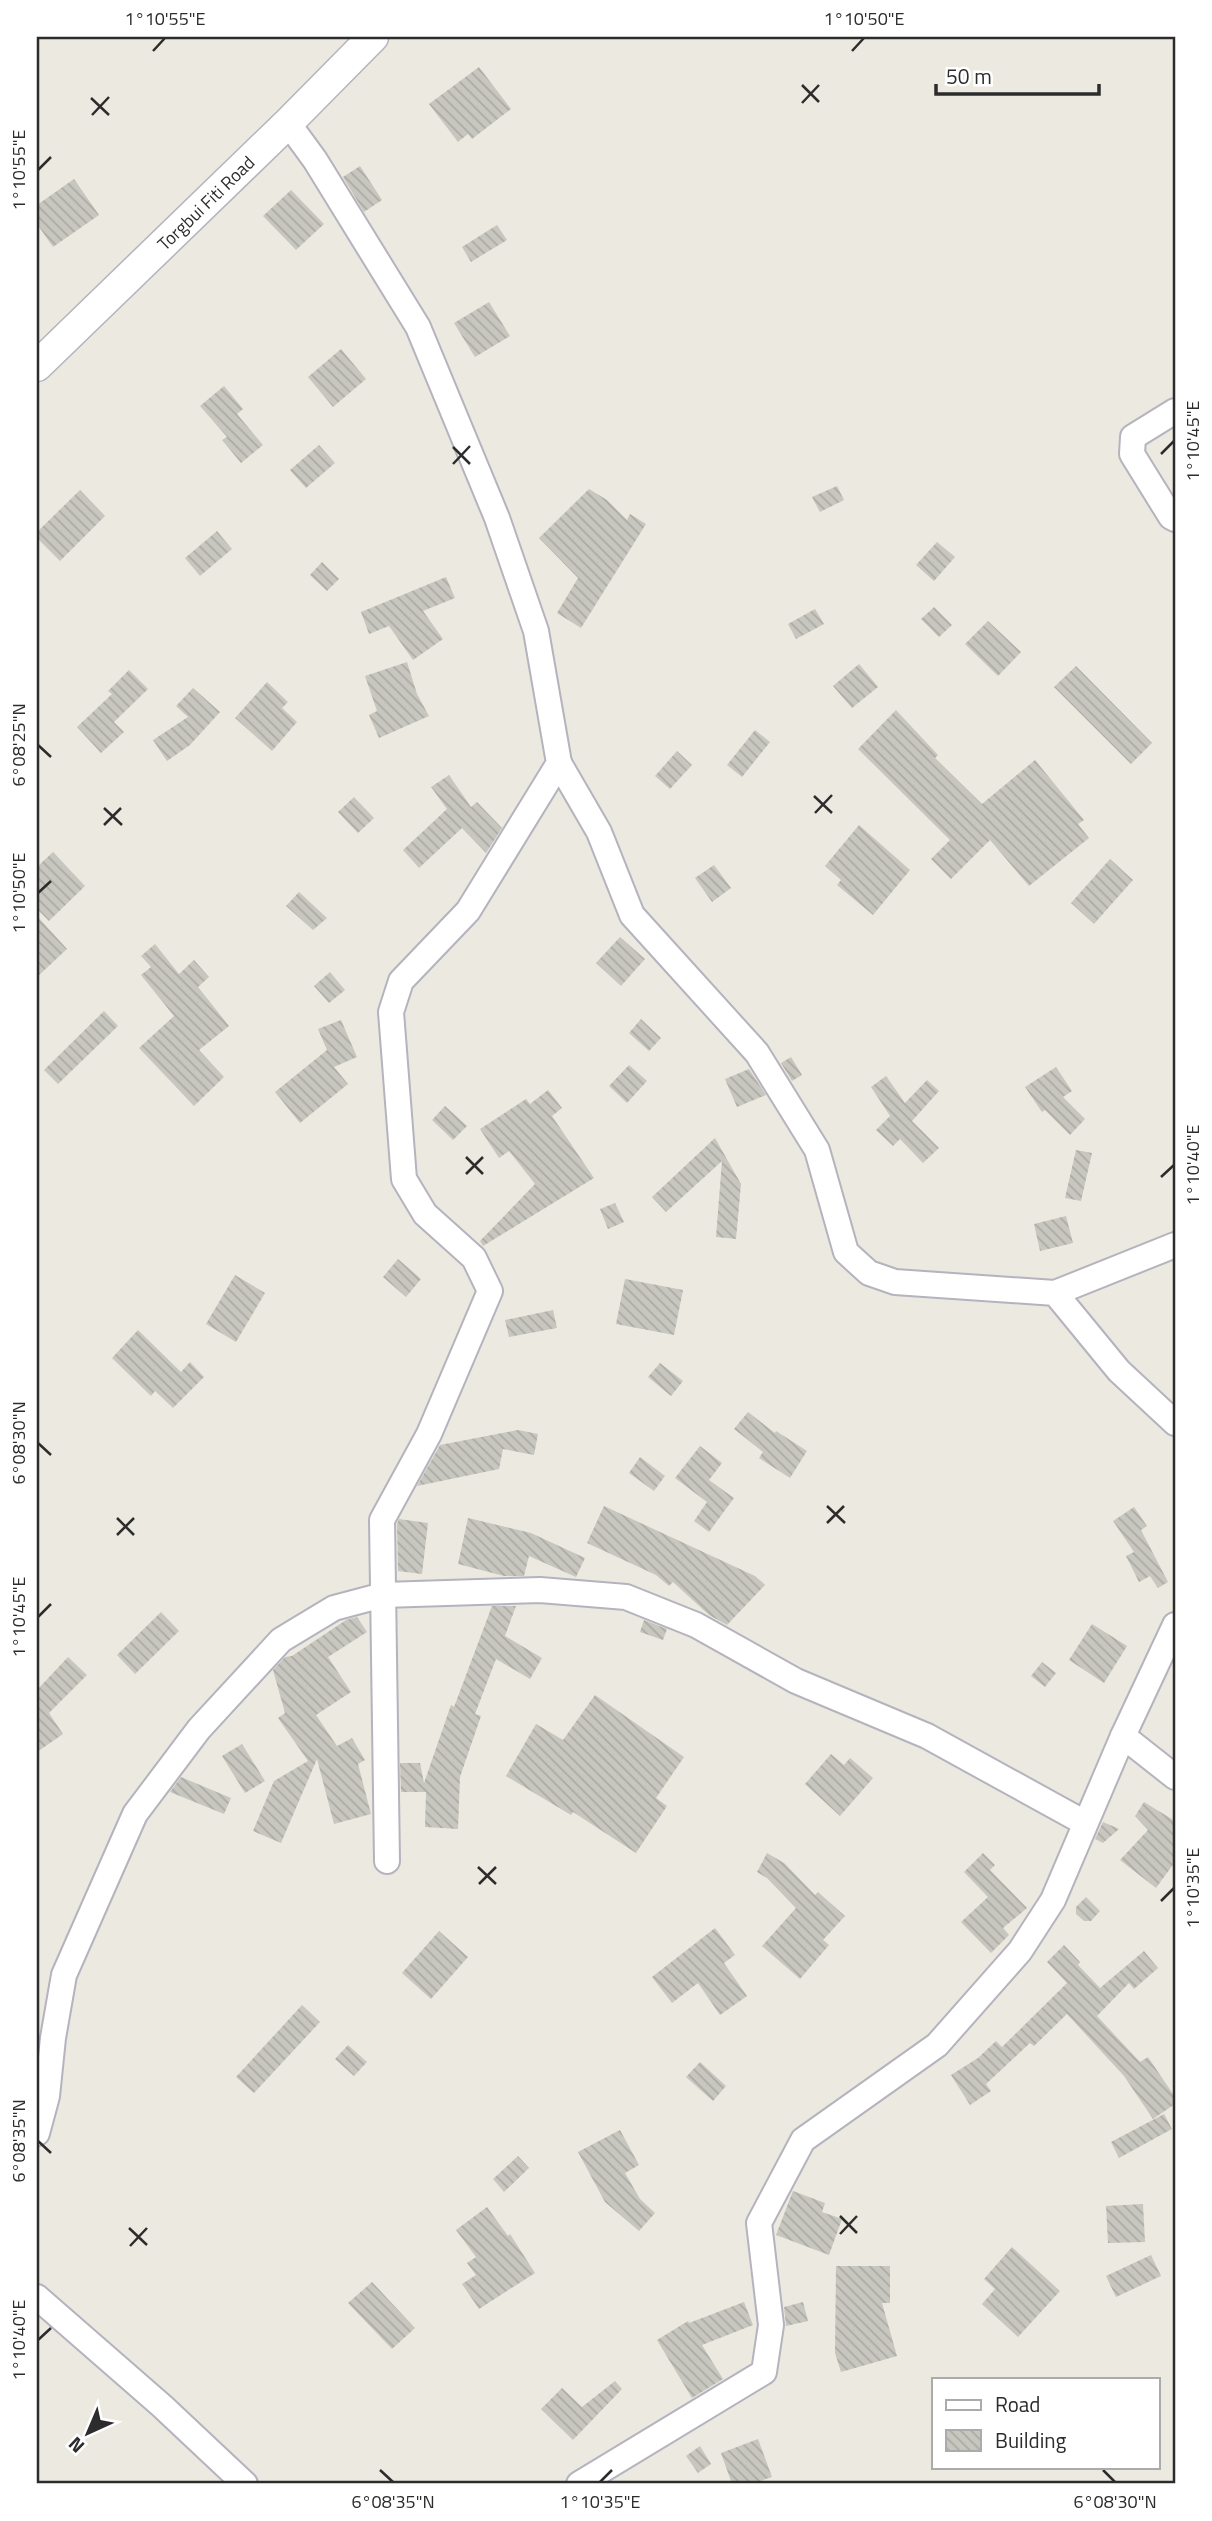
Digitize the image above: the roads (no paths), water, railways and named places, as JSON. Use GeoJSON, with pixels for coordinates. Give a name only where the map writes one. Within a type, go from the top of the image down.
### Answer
{"type":"FeatureCollection","features":[{"type":"Feature","properties":{"kind":"street","name":"Torgbui Fiti Road"},"geometry":{"type":"LineString","coordinates":[[37,366],[373,37]]}},
{"type":"Feature","properties":{"kind":"street"},"geometry":{"type":"LineString","coordinates":[[288,123],[315,160],[418,327],[497,518],[537,631],[559,763],[599,832],[632,915],[757,1053],[817,1150],[846,1252],[869,1273],[895,1282],[1055,1293],[1175,1245]]}},
{"type":"Feature","properties":{"kind":"street"},"geometry":{"type":"LineString","coordinates":[[1175,411],[1133,437],[1132,445],[1132,454],[1171,517],[1175,519]]}},
{"type":"Feature","properties":{"kind":"street"},"geometry":{"type":"LineString","coordinates":[[387,1861],[382,1520],[429,1434],[491,1291],[474,1258],[425,1214],[404,1179],[391,1012],[401,981],[468,911],[559,763]]}},
{"type":"Feature","properties":{"kind":"street"},"geometry":{"type":"LineString","coordinates":[[1055,1293],[1119,1371],[1175,1423]]}},
{"type":"Feature","properties":{"kind":"street"},"geometry":{"type":"LineString","coordinates":[[37,2133],[47,2096],[53,2038],[64,1975],[135,1814],[199,1730],[281,1640],[334,1608],[383,1595],[540,1590],[626,1597],[696,1625],[796,1681],[927,1736],[1085,1823]]}},
{"type":"Feature","properties":{"kind":"street"},"geometry":{"type":"LineString","coordinates":[[579,2484],[764,2372],[771,2325],[759,2223],[803,2140],[937,2045],[1020,1951],[1053,1900],[1123,1737],[1175,1625]]}},
{"type":"Feature","properties":{"kind":"street"},"geometry":{"type":"LineString","coordinates":[[1123,1737],[1175,1777]]}},
{"type":"Feature","properties":{"kind":"street"},"geometry":{"type":"LineString","coordinates":[[37,2297],[162,2406],[245,2484]]}}]}
